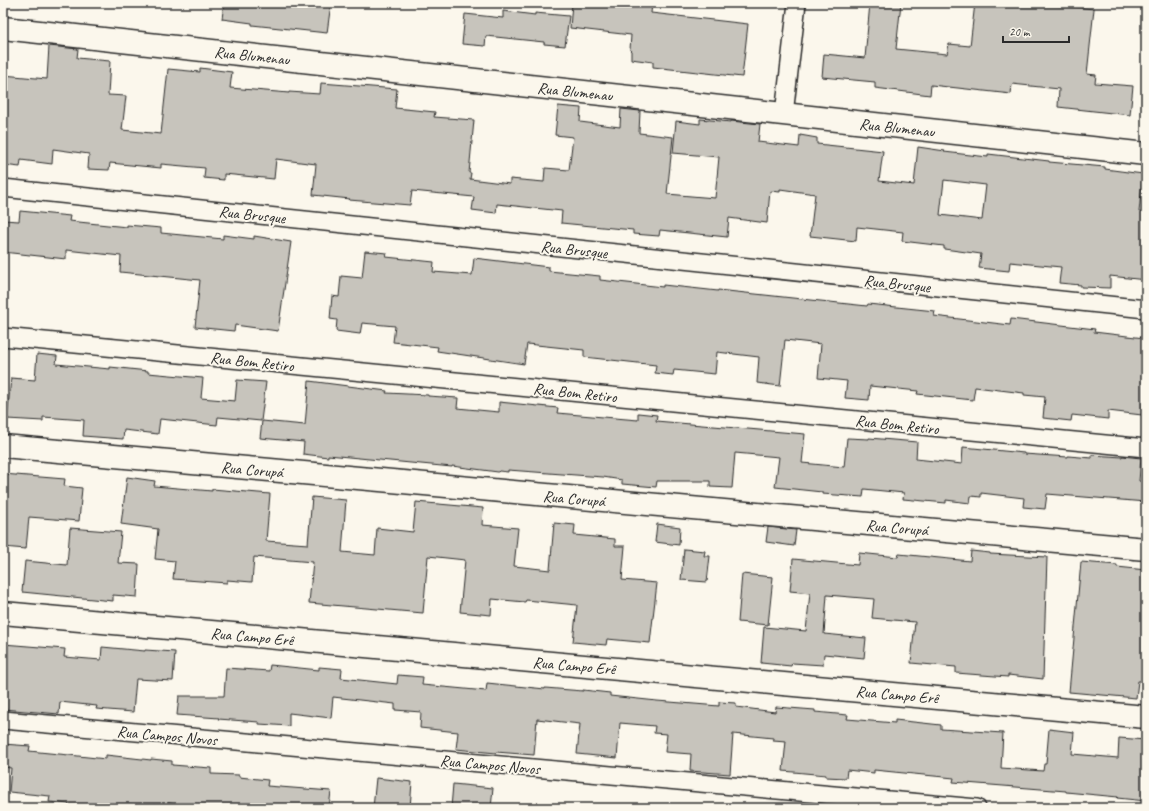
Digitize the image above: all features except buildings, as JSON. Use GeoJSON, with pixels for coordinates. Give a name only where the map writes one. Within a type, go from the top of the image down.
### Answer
{"type":"FeatureCollection","features":[{"type":"Feature","properties":{"kind":"street"},"geometry":{"type":"LineString","coordinates":[[784,114],[797,3]]}},
{"type":"Feature","properties":{"kind":"street","name":"Rua Blumenau"},"geometry":{"type":"LineString","coordinates":[[3,28],[1146,154]]}},
{"type":"Feature","properties":{"kind":"street","name":"Rua Brusque"},"geometry":{"type":"LineString","coordinates":[[3,188],[1146,309]]}},
{"type":"Feature","properties":{"kind":"street","name":"Rua Bom Retiro"},"geometry":{"type":"LineString","coordinates":[[3,337],[1146,448]]}},
{"type":"Feature","properties":{"kind":"street","name":"Rua Corupá"},"geometry":{"type":"LineString","coordinates":[[3,446],[1146,549]]}},
{"type":"Feature","properties":{"kind":"street","name":"Rua Campo Erê"},"geometry":{"type":"LineString","coordinates":[[3,613],[1146,717]]}},
{"type":"Feature","properties":{"kind":"street","name":"Rua Campos Novos"},"geometry":{"type":"LineString","coordinates":[[3,720],[977,808]]}}]}
